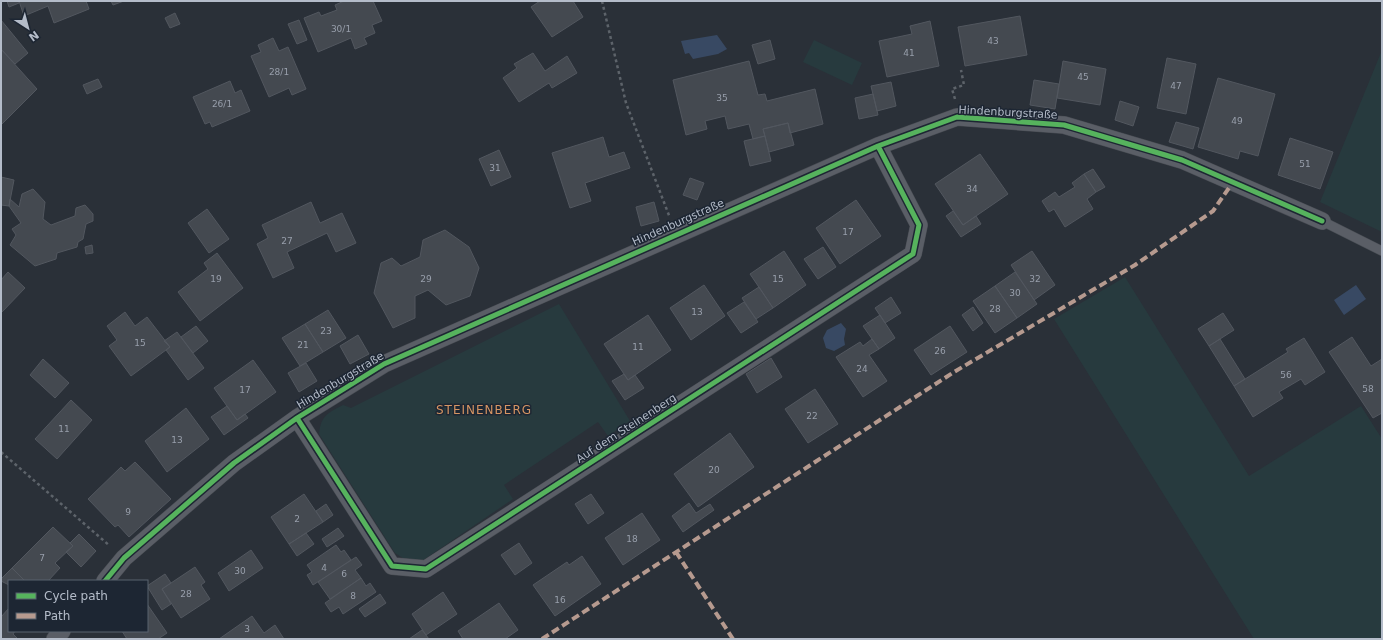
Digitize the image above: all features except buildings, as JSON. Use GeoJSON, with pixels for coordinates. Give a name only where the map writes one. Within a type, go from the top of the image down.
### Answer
{"type":"FeatureCollection","features":[{"type":"Feature","properties":{"kind":"street","name":"Hindenburgstraße"},"geometry":{"type":"LineString","coordinates":[[106,580],[124,558],[234,463],[297,418],[384,364],[878,146],[957,117],[1064,125],[1182,160],[1322,221]]}},
{"type":"Feature","properties":{"kind":"street","name":"Auf dem Steinenberg"},"geometry":{"type":"LineString","coordinates":[[297,418],[392,566],[426,569],[913,254],[919,225],[878,146]]}},
{"type":"Feature","properties":{"kind":"lane","name":"Hindenburgstraße"},"geometry":{"type":"LineString","coordinates":[[1322,221],[1382,251]]}},
{"type":"Feature","properties":{"kind":"path"},"geometry":{"type":"LineString","coordinates":[[602,1],[626,103],[676,234]]}},
{"type":"Feature","properties":{"kind":"path"},"geometry":{"type":"LineString","coordinates":[[957,117],[956,101],[952,88],[964,85],[961,70]]}},
{"type":"Feature","properties":{"kind":"path"},"geometry":{"type":"LineString","coordinates":[[1,452],[124,558]]}},
{"type":"Feature","properties":{"kind":"green space"},"geometry":{"type":"Polygon","coordinates":[[[814,40],[862,63],[852,85],[803,62],[814,40]]]}},
{"type":"Feature","properties":{"kind":"green space"},"geometry":{"type":"Polygon","coordinates":[[[1382,50],[1382,232],[1320,202],[1382,50]]]}},
{"type":"Feature","properties":{"kind":"green space"},"geometry":{"type":"Polygon","coordinates":[[[1125,277],[1249,476],[1361,406],[1382,439],[1382,636],[1377,639],[1254,639],[1054,319],[1125,277]]]}},
{"type":"Feature","properties":{"kind":"green space"},"geometry":{"type":"Polygon","coordinates":[[[559,304],[630,421],[608,436],[598,422],[504,485],[513,499],[422,561],[406,560],[395,553],[319,434],[321,423],[326,415],[343,405],[351,408],[559,304]]]}},
{"type":"Feature","properties":{"kind":"water"},"geometry":{"type":"Polygon","coordinates":[[[717,35],[727,49],[718,54],[693,59],[689,53],[685,54],[681,41],[717,35]]]}},
{"type":"Feature","properties":{"kind":"water"},"geometry":{"type":"Polygon","coordinates":[[[1356,285],[1366,299],[1344,315],[1334,300],[1356,285]]]}},
{"type":"Feature","properties":{"kind":"water"},"geometry":{"type":"Polygon","coordinates":[[[841,323],[846,329],[844,339],[845,345],[834,351],[826,348],[823,338],[827,330],[841,323]]]}},
{"type":"Feature","properties":{"kind":"marked path"},"geometry":{"type":"LineString","coordinates":[[542,639],[954,372],[1135,265],[1213,211],[1233,182]]}},
{"type":"Feature","properties":{"kind":"marked path"},"geometry":{"type":"LineString","coordinates":[[676,552],[733,639]]}},
{"type":"Feature","properties":{"kind":"cycle path"},"geometry":{"type":"LineString","coordinates":[[106,580],[124,558],[234,463],[297,418],[384,364],[878,146],[957,117],[1064,125],[1182,160],[1322,221]]}},
{"type":"Feature","properties":{"kind":"cycle path"},"geometry":{"type":"LineString","coordinates":[[297,418],[392,566],[426,569],[913,254],[919,225],[878,146]]}},
{"type":"Feature","properties":{"kind":"district","name":"STEINENBERG"},"geometry":{"type":"Point","coordinates":[484,410]}}]}
